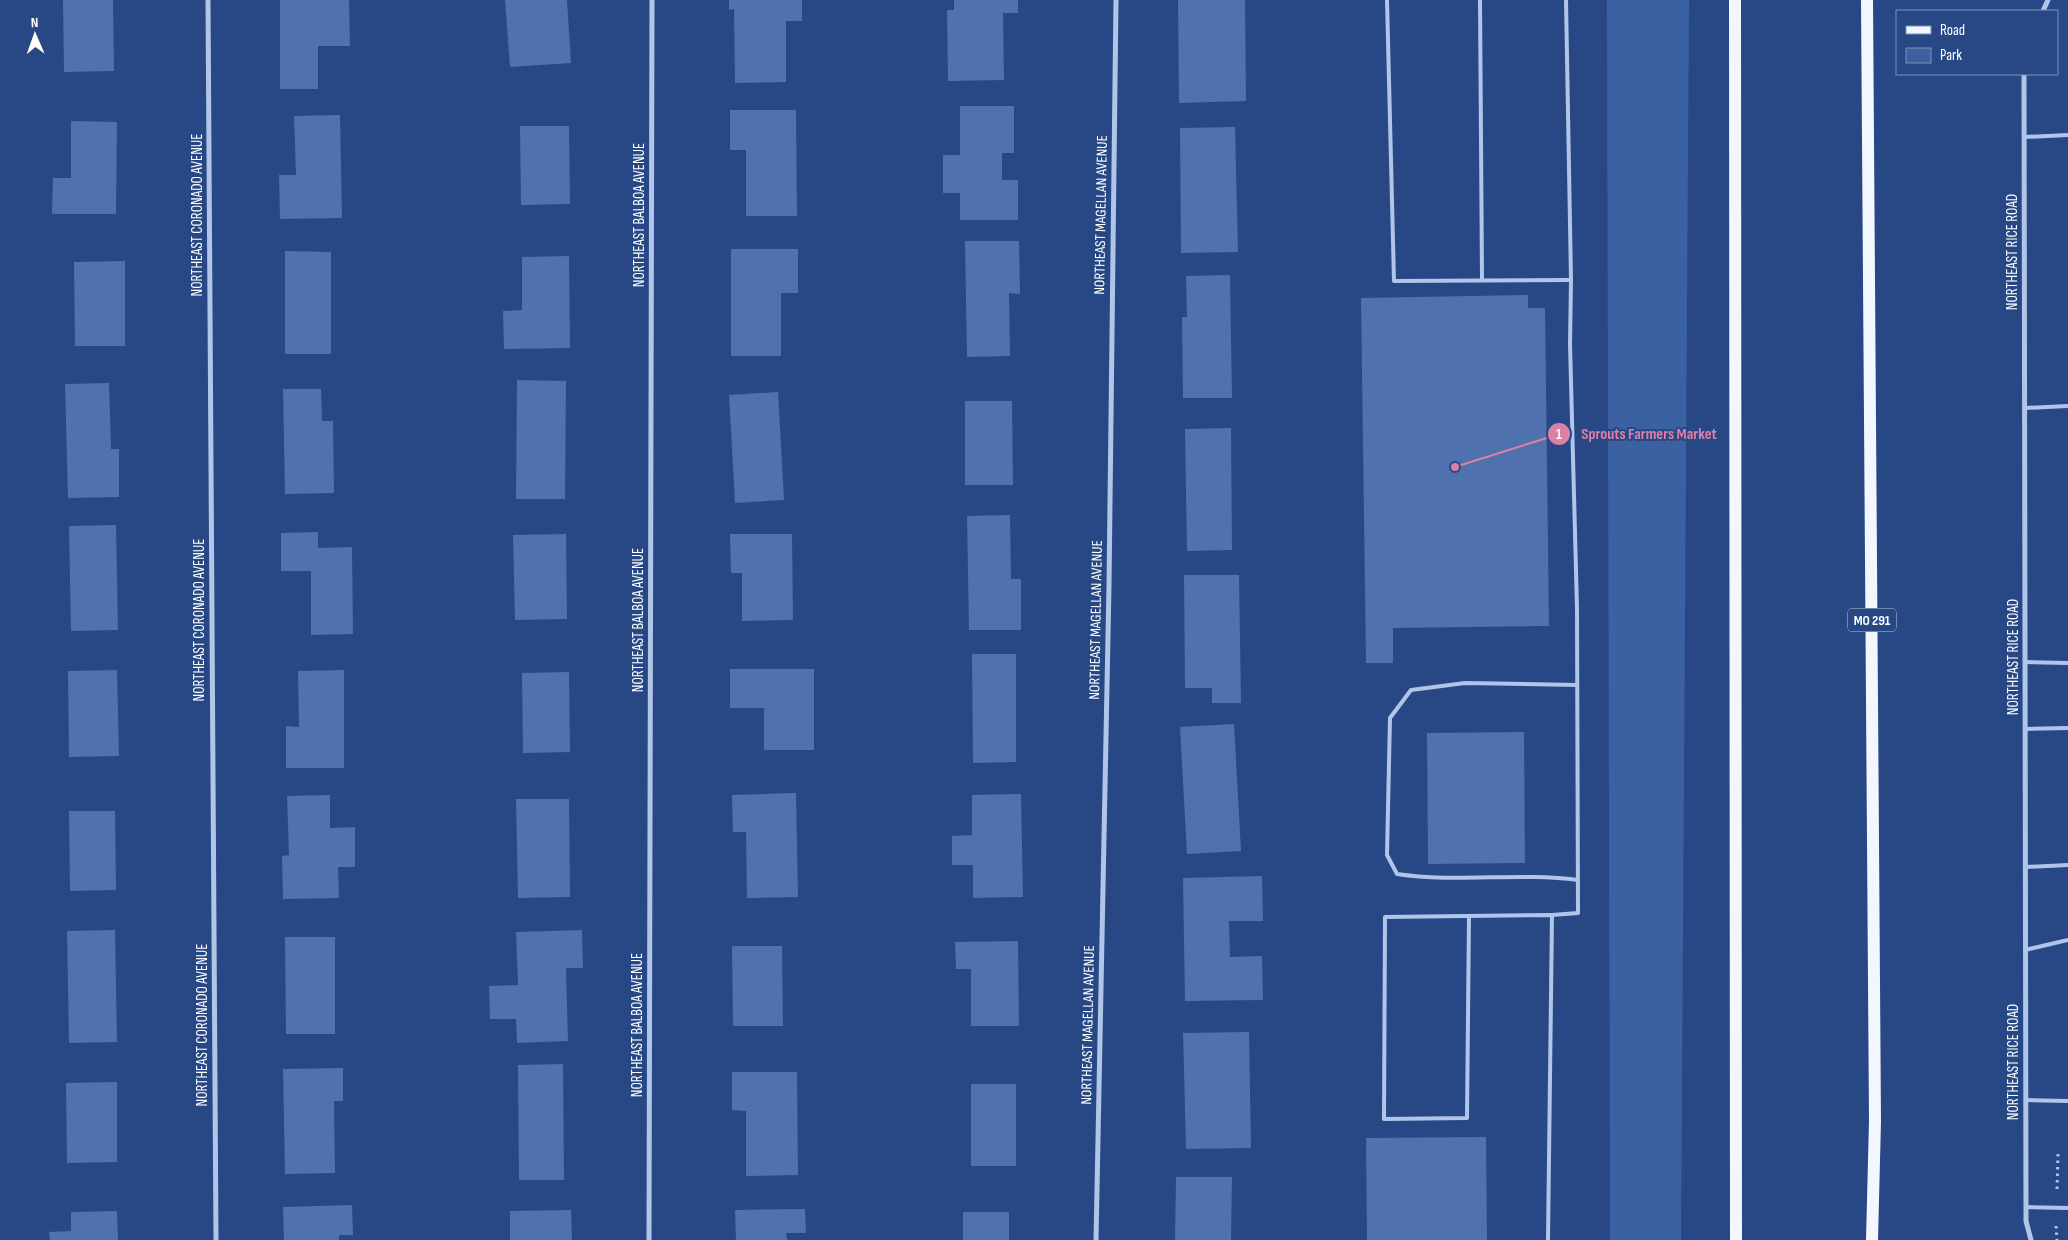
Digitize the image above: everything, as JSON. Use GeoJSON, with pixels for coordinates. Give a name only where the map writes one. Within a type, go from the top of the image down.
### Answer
{"type":"FeatureCollection","features":[{"type":"Feature","properties":{"kind":"main road"},"geometry":{"type":"LineString","coordinates":[[1736,0],[1736,1240]]}},
{"type":"Feature","properties":{"kind":"main road","name":"MO 291"},"geometry":{"type":"LineString","coordinates":[[1867,0],[1875,1121],[1872,1240]]}},
{"type":"Feature","properties":{"kind":"street","name":"NORTHEAST CORONADO AVENUE"},"geometry":{"type":"LineString","coordinates":[[208,0],[216,1240]]}},
{"type":"Feature","properties":{"kind":"street","name":"NORTHEAST BALBOA AVENUE"},"geometry":{"type":"LineString","coordinates":[[648,1240],[652,0]]}},
{"type":"Feature","properties":{"kind":"street","name":"NORTHEAST MAGELLAN AVENUE"},"geometry":{"type":"LineString","coordinates":[[1096,1240],[1109,596],[1116,0]]}},
{"type":"Feature","properties":{"kind":"street","name":"NORTHEAST RICE ROAD"},"geometry":{"type":"LineString","coordinates":[[2024,75],[2026,1207],[2030,1240]]}},
{"type":"Feature","properties":{"kind":"lane"},"geometry":{"type":"LineString","coordinates":[[1387,0],[1394,281],[1571,280]]}},
{"type":"Feature","properties":{"kind":"lane"},"geometry":{"type":"LineString","coordinates":[[1480,0],[1482,280]]}},
{"type":"Feature","properties":{"kind":"lane"},"geometry":{"type":"LineString","coordinates":[[1469,916],[1467,1118],[1384,1119],[1385,917],[1578,913],[1577,685],[1570,344],[1571,280],[1566,0]]}},
{"type":"Feature","properties":{"kind":"lane"},"geometry":{"type":"LineString","coordinates":[[2024,137],[2068,135]]}},
{"type":"Feature","properties":{"kind":"lane"},"geometry":{"type":"LineString","coordinates":[[2025,408],[2068,406]]}},
{"type":"Feature","properties":{"kind":"lane"},"geometry":{"type":"LineString","coordinates":[[2025,662],[2068,663]]}},
{"type":"Feature","properties":{"kind":"lane"},"geometry":{"type":"LineString","coordinates":[[1577,685],[1465,682],[1411,690],[1390,718],[1387,855],[1397,874],[1423,878],[1552,877],[1578,880]]}},
{"type":"Feature","properties":{"kind":"lane"},"geometry":{"type":"LineString","coordinates":[[2026,729],[2068,728]]}},
{"type":"Feature","properties":{"kind":"lane"},"geometry":{"type":"LineString","coordinates":[[2026,867],[2068,864]]}},
{"type":"Feature","properties":{"kind":"lane"},"geometry":{"type":"LineString","coordinates":[[1548,1240],[1552,915]]}},
{"type":"Feature","properties":{"kind":"lane"},"geometry":{"type":"LineString","coordinates":[[2026,950],[2068,940]]}},
{"type":"Feature","properties":{"kind":"lane"},"geometry":{"type":"LineString","coordinates":[[2026,1100],[2068,1101]]}},
{"type":"Feature","properties":{"kind":"lane"},"geometry":{"type":"LineString","coordinates":[[2026,1207],[2068,1208]]}},
{"type":"Feature","properties":{"kind":"green space"},"geometry":{"type":"Polygon","coordinates":[[[1607,0],[1689,0],[1681,1240],[1610,1240],[1607,0]]]}},
{"type":"Feature","properties":{"kind":"building"},"geometry":{"type":"Polygon","coordinates":[[[63,0],[113,0],[114,71],[64,72],[63,0]]]}},
{"type":"Feature","properties":{"kind":"building"},"geometry":{"type":"Polygon","coordinates":[[[280,0],[349,0],[350,46],[318,46],[318,89],[280,89],[280,0]]]}},
{"type":"Feature","properties":{"kind":"building"},"geometry":{"type":"Polygon","coordinates":[[[505,0],[567,0],[571,63],[510,67],[505,0]]]}},
{"type":"Feature","properties":{"kind":"building"},"geometry":{"type":"Polygon","coordinates":[[[729,0],[802,0],[802,21],[786,21],[786,82],[735,83],[734,9],[729,10],[729,0]]]}},
{"type":"Feature","properties":{"kind":"building"},"geometry":{"type":"Polygon","coordinates":[[[954,0],[1018,0],[1018,13],[1003,13],[1004,80],[948,81],[947,10],[954,10],[954,0]]]}},
{"type":"Feature","properties":{"kind":"building"},"geometry":{"type":"Polygon","coordinates":[[[1178,0],[1245,0],[1246,101],[1179,103],[1178,0]]]}},
{"type":"Feature","properties":{"kind":"building"},"geometry":{"type":"Polygon","coordinates":[[[960,106],[1014,106],[1014,153],[1002,153],[1002,180],[1018,180],[1018,220],[960,220],[960,193],[943,193],[943,155],[960,155],[960,106]]]}},
{"type":"Feature","properties":{"kind":"building"},"geometry":{"type":"Polygon","coordinates":[[[730,110],[796,110],[797,216],[746,216],[746,150],[730,150],[730,110]]]}},
{"type":"Feature","properties":{"kind":"building"},"geometry":{"type":"Polygon","coordinates":[[[340,115],[342,218],[280,219],[279,175],[296,175],[294,116],[340,115]]]}},
{"type":"Feature","properties":{"kind":"building"},"geometry":{"type":"Polygon","coordinates":[[[71,121],[117,122],[116,214],[52,214],[53,178],[71,178],[71,121]]]}},
{"type":"Feature","properties":{"kind":"building"},"geometry":{"type":"Polygon","coordinates":[[[520,126],[569,126],[570,204],[521,205],[520,126]]]}},
{"type":"Feature","properties":{"kind":"building"},"geometry":{"type":"Polygon","coordinates":[[[1235,127],[1238,252],[1181,253],[1180,128],[1235,127]]]}},
{"type":"Feature","properties":{"kind":"building"},"geometry":{"type":"Polygon","coordinates":[[[965,241],[1019,241],[1020,294],[1009,293],[1010,356],[967,357],[965,241]]]}},
{"type":"Feature","properties":{"kind":"building"},"geometry":{"type":"Polygon","coordinates":[[[731,249],[798,249],[798,293],[781,293],[781,356],[731,356],[731,249]]]}},
{"type":"Feature","properties":{"kind":"building"},"geometry":{"type":"Polygon","coordinates":[[[285,251],[331,252],[331,354],[285,354],[285,251]]]}},
{"type":"Feature","properties":{"kind":"building"},"geometry":{"type":"Polygon","coordinates":[[[569,256],[570,348],[504,349],[503,311],[522,310],[522,257],[569,256]]]}},
{"type":"Feature","properties":{"kind":"building"},"geometry":{"type":"Polygon","coordinates":[[[125,261],[125,346],[75,346],[74,262],[125,261]]]}},
{"type":"Feature","properties":{"kind":"building"},"geometry":{"type":"Polygon","coordinates":[[[1230,275],[1232,398],[1183,398],[1182,317],[1187,317],[1186,276],[1230,275]]]}},
{"type":"Feature","properties":{"kind":"building"},"geometry":{"type":"Polygon","coordinates":[[[1528,295],[1528,308],[1545,308],[1549,626],[1393,628],[1393,663],[1366,663],[1361,298],[1528,295]]]}},
{"type":"Feature","properties":{"kind":"building"},"geometry":{"type":"Polygon","coordinates":[[[517,380],[566,381],[565,499],[516,499],[517,380]]]}},
{"type":"Feature","properties":{"kind":"building"},"geometry":{"type":"Polygon","coordinates":[[[109,383],[111,449],[119,449],[119,497],[68,498],[65,384],[109,383]]]}},
{"type":"Feature","properties":{"kind":"building"},"geometry":{"type":"Polygon","coordinates":[[[283,389],[321,389],[322,421],[333,421],[334,493],[285,494],[283,389]]]}},
{"type":"Feature","properties":{"kind":"building"},"geometry":{"type":"Polygon","coordinates":[[[778,392],[784,500],[735,503],[729,395],[778,392]]]}},
{"type":"Feature","properties":{"kind":"building"},"geometry":{"type":"Polygon","coordinates":[[[965,401],[1012,401],[1013,485],[965,485],[965,401]]]}},
{"type":"Feature","properties":{"kind":"building"},"geometry":{"type":"Polygon","coordinates":[[[1231,428],[1232,550],[1187,551],[1185,429],[1231,428]]]}},
{"type":"Feature","properties":{"kind":"building"},"geometry":{"type":"Polygon","coordinates":[[[1010,515],[1011,579],[1021,579],[1021,630],[969,630],[967,516],[1010,515]]]}},
{"type":"Feature","properties":{"kind":"building"},"geometry":{"type":"Polygon","coordinates":[[[116,525],[118,630],[71,631],[69,526],[116,525]]]}},
{"type":"Feature","properties":{"kind":"building"},"geometry":{"type":"Polygon","coordinates":[[[318,532],[318,548],[352,547],[353,634],[311,635],[311,571],[281,571],[281,533],[318,532]]]}},
{"type":"Feature","properties":{"kind":"building"},"geometry":{"type":"Polygon","coordinates":[[[566,534],[567,619],[515,620],[513,535],[566,534]]]}},
{"type":"Feature","properties":{"kind":"building"},"geometry":{"type":"Polygon","coordinates":[[[730,534],[792,534],[793,620],[742,621],[742,573],[731,573],[730,534]]]}},
{"type":"Feature","properties":{"kind":"building"},"geometry":{"type":"Polygon","coordinates":[[[1184,575],[1239,575],[1241,703],[1212,703],[1212,688],[1185,688],[1184,575]]]}},
{"type":"Feature","properties":{"kind":"building"},"geometry":{"type":"Polygon","coordinates":[[[972,654],[1016,654],[1016,762],[973,763],[972,654]]]}},
{"type":"Feature","properties":{"kind":"building"},"geometry":{"type":"Polygon","coordinates":[[[730,669],[814,669],[814,750],[764,750],[764,708],[730,708],[730,669]]]}},
{"type":"Feature","properties":{"kind":"building"},"geometry":{"type":"Polygon","coordinates":[[[117,670],[119,756],[69,757],[68,671],[117,670]]]}},
{"type":"Feature","properties":{"kind":"building"},"geometry":{"type":"Polygon","coordinates":[[[344,670],[344,768],[286,768],[286,726],[299,727],[298,671],[344,670]]]}},
{"type":"Feature","properties":{"kind":"building"},"geometry":{"type":"Polygon","coordinates":[[[569,672],[570,752],[523,753],[522,673],[569,672]]]}},
{"type":"Feature","properties":{"kind":"building"},"geometry":{"type":"Polygon","coordinates":[[[1234,724],[1241,851],[1187,854],[1180,727],[1234,724]]]}},
{"type":"Feature","properties":{"kind":"building"},"geometry":{"type":"Polygon","coordinates":[[[1524,732],[1525,863],[1428,864],[1427,733],[1524,732]]]}},
{"type":"Feature","properties":{"kind":"building"},"geometry":{"type":"Polygon","coordinates":[[[796,793],[798,897],[747,898],[746,832],[733,832],[732,795],[796,793]]]}},
{"type":"Feature","properties":{"kind":"building"},"geometry":{"type":"Polygon","coordinates":[[[1021,794],[1023,897],[973,898],[973,865],[952,865],[952,836],[972,835],[972,795],[1021,794]]]}},
{"type":"Feature","properties":{"kind":"building"},"geometry":{"type":"Polygon","coordinates":[[[330,795],[330,828],[355,827],[355,867],[338,867],[339,898],[283,899],[282,856],[289,855],[287,796],[330,795]]]}},
{"type":"Feature","properties":{"kind":"building"},"geometry":{"type":"Polygon","coordinates":[[[516,799],[569,799],[570,897],[518,898],[516,799]]]}},
{"type":"Feature","properties":{"kind":"building"},"geometry":{"type":"Polygon","coordinates":[[[69,811],[115,811],[116,890],[70,891],[69,811]]]}},
{"type":"Feature","properties":{"kind":"building"},"geometry":{"type":"Polygon","coordinates":[[[1262,876],[1263,921],[1229,921],[1230,957],[1262,956],[1263,1000],[1185,1001],[1183,878],[1262,876]]]}},
{"type":"Feature","properties":{"kind":"building"},"geometry":{"type":"Polygon","coordinates":[[[115,930],[117,1042],[69,1043],[67,931],[115,930]]]}},
{"type":"Feature","properties":{"kind":"building"},"geometry":{"type":"Polygon","coordinates":[[[582,930],[583,968],[566,968],[568,1041],[517,1043],[516,1019],[490,1019],[489,986],[518,985],[516,932],[582,930]]]}},
{"type":"Feature","properties":{"kind":"building"},"geometry":{"type":"Polygon","coordinates":[[[285,937],[335,937],[335,1034],[286,1034],[285,937]]]}},
{"type":"Feature","properties":{"kind":"building"},"geometry":{"type":"Polygon","coordinates":[[[1018,941],[1019,1026],[971,1026],[971,969],[956,969],[955,942],[1018,941]]]}},
{"type":"Feature","properties":{"kind":"building"},"geometry":{"type":"Polygon","coordinates":[[[732,946],[782,946],[783,1026],[733,1026],[732,946]]]}},
{"type":"Feature","properties":{"kind":"building"},"geometry":{"type":"Polygon","coordinates":[[[1249,1032],[1251,1148],[1186,1149],[1183,1033],[1249,1032]]]}},
{"type":"Feature","properties":{"kind":"building"},"geometry":{"type":"Polygon","coordinates":[[[563,1064],[564,1180],[519,1180],[518,1065],[563,1064]]]}},
{"type":"Feature","properties":{"kind":"building"},"geometry":{"type":"Polygon","coordinates":[[[343,1068],[343,1101],[334,1101],[335,1173],[285,1174],[283,1069],[343,1068]]]}},
{"type":"Feature","properties":{"kind":"building"},"geometry":{"type":"Polygon","coordinates":[[[732,1072],[797,1072],[798,1175],[746,1176],[746,1111],[732,1110],[732,1072]]]}},
{"type":"Feature","properties":{"kind":"building"},"geometry":{"type":"Polygon","coordinates":[[[117,1082],[117,1162],[67,1163],[66,1083],[117,1082]]]}},
{"type":"Feature","properties":{"kind":"building"},"geometry":{"type":"Polygon","coordinates":[[[971,1084],[1016,1084],[1016,1166],[971,1166],[971,1084]]]}},
{"type":"Feature","properties":{"kind":"building"},"geometry":{"type":"Polygon","coordinates":[[[1486,1137],[1487,1240],[1367,1240],[1366,1138],[1486,1137]]]}},
{"type":"Feature","properties":{"kind":"building"},"geometry":{"type":"Polygon","coordinates":[[[1176,1177],[1232,1177],[1231,1240],[1175,1240],[1176,1177]]]}},
{"type":"Feature","properties":{"kind":"building"},"geometry":{"type":"Polygon","coordinates":[[[352,1205],[353,1235],[339,1235],[339,1240],[284,1240],[283,1207],[352,1205]]]}},
{"type":"Feature","properties":{"kind":"building"},"geometry":{"type":"Polygon","coordinates":[[[805,1209],[806,1233],[786,1233],[787,1240],[736,1240],[735,1210],[805,1209]]]}},
{"type":"Feature","properties":{"kind":"building"},"geometry":{"type":"Polygon","coordinates":[[[571,1210],[572,1240],[510,1240],[510,1211],[571,1210]]]}},
{"type":"Feature","properties":{"kind":"building"},"geometry":{"type":"Polygon","coordinates":[[[117,1211],[118,1240],[50,1240],[49,1232],[71,1231],[71,1212],[117,1211]]]}},
{"type":"Feature","properties":{"kind":"building"},"geometry":{"type":"Polygon","coordinates":[[[963,1212],[1009,1212],[1009,1240],[963,1240],[963,1212]]]}},
{"type":"Feature","properties":{"kind":"place","name":"Sprouts Farmers Market"},"geometry":{"type":"Point","coordinates":[1455,467]}}]}
